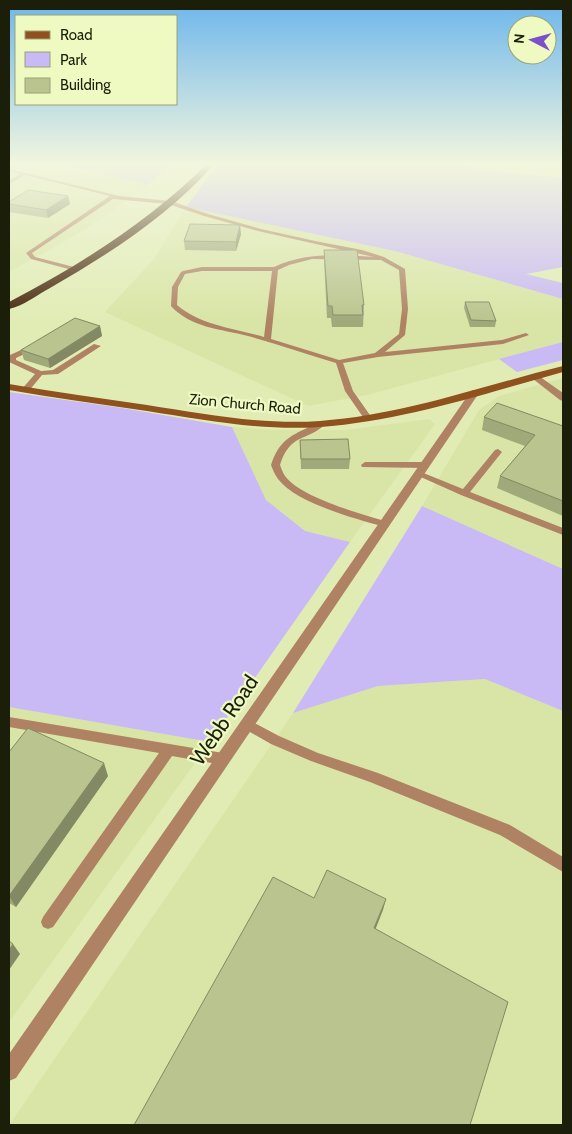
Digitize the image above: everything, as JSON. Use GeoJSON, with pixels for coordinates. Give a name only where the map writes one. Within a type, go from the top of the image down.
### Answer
{"type":"FeatureCollection","features":[{"type":"Feature","properties":{"kind":"highway"},"geometry":{"type":"LineString","coordinates":[[9,306],[76,269],[156,216]]}},
{"type":"Feature","properties":{"kind":"street","name":"Zion Church Road"},"geometry":{"type":"LineString","coordinates":[[9,387],[221,419],[272,424],[322,424],[410,410],[563,370]]}},
{"type":"Feature","properties":{"kind":"street"},"geometry":{"type":"LineString","coordinates":[[536,377],[563,398]]}},
{"type":"Feature","properties":{"kind":"street","name":"Webb Road"},"geometry":{"type":"LineString","coordinates":[[9,1071],[474,394]]}},
{"type":"Feature","properties":{"kind":"lane"},"geometry":{"type":"LineString","coordinates":[[76,269],[33,258],[29,253],[84,216]]}},
{"type":"Feature","properties":{"kind":"lane"},"geometry":{"type":"LineString","coordinates":[[213,216],[274,233],[371,253],[390,260],[402,268],[405,309],[402,335],[377,355]]}},
{"type":"Feature","properties":{"kind":"lane"},"geometry":{"type":"LineString","coordinates":[[390,260],[331,258],[298,260],[285,263],[275,269],[190,270],[183,273],[175,287],[174,306],[184,316],[198,322],[339,362],[377,355],[503,342],[526,335]]}},
{"type":"Feature","properties":{"kind":"lane"},"geometry":{"type":"LineString","coordinates":[[266,340],[275,269]]}},
{"type":"Feature","properties":{"kind":"lane"},"geometry":{"type":"LineString","coordinates":[[37,344],[13,357],[12,361],[40,373],[55,372],[97,346]]}},
{"type":"Feature","properties":{"kind":"lane"},"geometry":{"type":"LineString","coordinates":[[339,362],[349,391],[368,418]]}},
{"type":"Feature","properties":{"kind":"lane"},"geometry":{"type":"LineString","coordinates":[[25,390],[40,373]]}},
{"type":"Feature","properties":{"kind":"lane"},"geometry":{"type":"LineString","coordinates":[[322,424],[287,443],[279,452],[276,460],[281,478],[290,487],[305,496],[385,524]]}},
{"type":"Feature","properties":{"kind":"lane"},"geometry":{"type":"LineString","coordinates":[[464,492],[498,452]]}},
{"type":"Feature","properties":{"kind":"lane"},"geometry":{"type":"LineString","coordinates":[[365,465],[422,469],[464,492],[563,532]]}},
{"type":"Feature","properties":{"kind":"lane"},"geometry":{"type":"LineString","coordinates":[[9,722],[224,759]]}},
{"type":"Feature","properties":{"kind":"lane"},"geometry":{"type":"LineString","coordinates":[[248,724],[275,740],[315,757],[373,776],[505,830],[563,865]]}},
{"type":"Feature","properties":{"kind":"lane"},"geometry":{"type":"LineString","coordinates":[[48,922],[169,749]]}},
{"type":"Feature","properties":{"kind":"shaded area"},"geometry":{"type":"Polygon","coordinates":[[[9,216],[104,216],[83,231],[9,272],[9,216]]]}},
{"type":"Feature","properties":{"kind":"shaded area"},"geometry":{"type":"Polygon","coordinates":[[[181,216],[228,216],[395,251],[563,299],[563,342],[367,395],[308,406],[105,312],[154,259],[181,216]]]}},
{"type":"Feature","properties":{"kind":"shaded area"},"geometry":{"type":"Polygon","coordinates":[[[563,378],[563,569],[422,506],[479,410],[499,396],[563,378]]]}},
{"type":"Feature","properties":{"kind":"shaded area"},"geometry":{"type":"Polygon","coordinates":[[[429,419],[435,424],[350,542],[305,531],[266,500],[232,427],[273,430],[345,430],[429,419]]]}},
{"type":"Feature","properties":{"kind":"shaded area"},"geometry":{"type":"Polygon","coordinates":[[[485,679],[563,711],[563,1125],[9,1125],[293,713],[378,686],[485,679]]]}},
{"type":"Feature","properties":{"kind":"shaded area"},"geometry":{"type":"Polygon","coordinates":[[[9,707],[210,742],[9,1022],[9,707]]]}},
{"type":"Feature","properties":{"kind":"green space"},"geometry":{"type":"Polygon","coordinates":[[[228,216],[563,216],[563,267],[526,274],[563,283],[563,299],[395,251],[228,216]]]}},
{"type":"Feature","properties":{"kind":"green space"},"geometry":{"type":"Polygon","coordinates":[[[563,342],[563,360],[517,372],[499,359],[563,342]]]}},
{"type":"Feature","properties":{"kind":"green space"},"geometry":{"type":"Polygon","coordinates":[[[9,392],[122,408],[232,427],[266,500],[305,531],[350,542],[210,742],[9,707],[9,392]]]}},
{"type":"Feature","properties":{"kind":"green space"},"geometry":{"type":"Polygon","coordinates":[[[422,506],[563,569],[563,711],[485,679],[378,686],[293,713],[422,506]]]}},
{"type":"Feature","properties":{"kind":"building"},"geometry":{"type":"Polygon","coordinates":[[[190,224],[240,225],[236,242],[184,241],[190,224]]]}},
{"type":"Feature","properties":{"kind":"building"},"geometry":{"type":"Polygon","coordinates":[[[324,250],[357,250],[364,305],[362,305],[363,315],[333,315],[332,306],[328,306],[324,250]]]}},
{"type":"Feature","properties":{"kind":"building"},"geometry":{"type":"Polygon","coordinates":[[[465,302],[489,302],[496,321],[471,320],[465,302]]]}},
{"type":"Feature","properties":{"kind":"building"},"geometry":{"type":"Polygon","coordinates":[[[75,318],[100,326],[48,359],[21,350],[75,318]]]}},
{"type":"Feature","properties":{"kind":"building"},"geometry":{"type":"Polygon","coordinates":[[[497,403],[563,426],[563,501],[500,476],[535,435],[484,417],[497,403]]]}},
{"type":"Feature","properties":{"kind":"building"},"geometry":{"type":"Polygon","coordinates":[[[348,439],[350,459],[301,459],[300,440],[348,439]]]}},
{"type":"Feature","properties":{"kind":"building"},"geometry":{"type":"Polygon","coordinates":[[[28,728],[104,763],[9,896],[9,752],[28,728]]]}},
{"type":"Feature","properties":{"kind":"building"},"geometry":{"type":"Polygon","coordinates":[[[327,870],[386,899],[374,928],[508,1002],[470,1125],[134,1125],[273,877],[314,898],[327,870]]]}},
{"type":"Feature","properties":{"kind":"building"},"geometry":{"type":"Polygon","coordinates":[[[9,941],[13,944],[9,950],[9,941]]]}}]}
